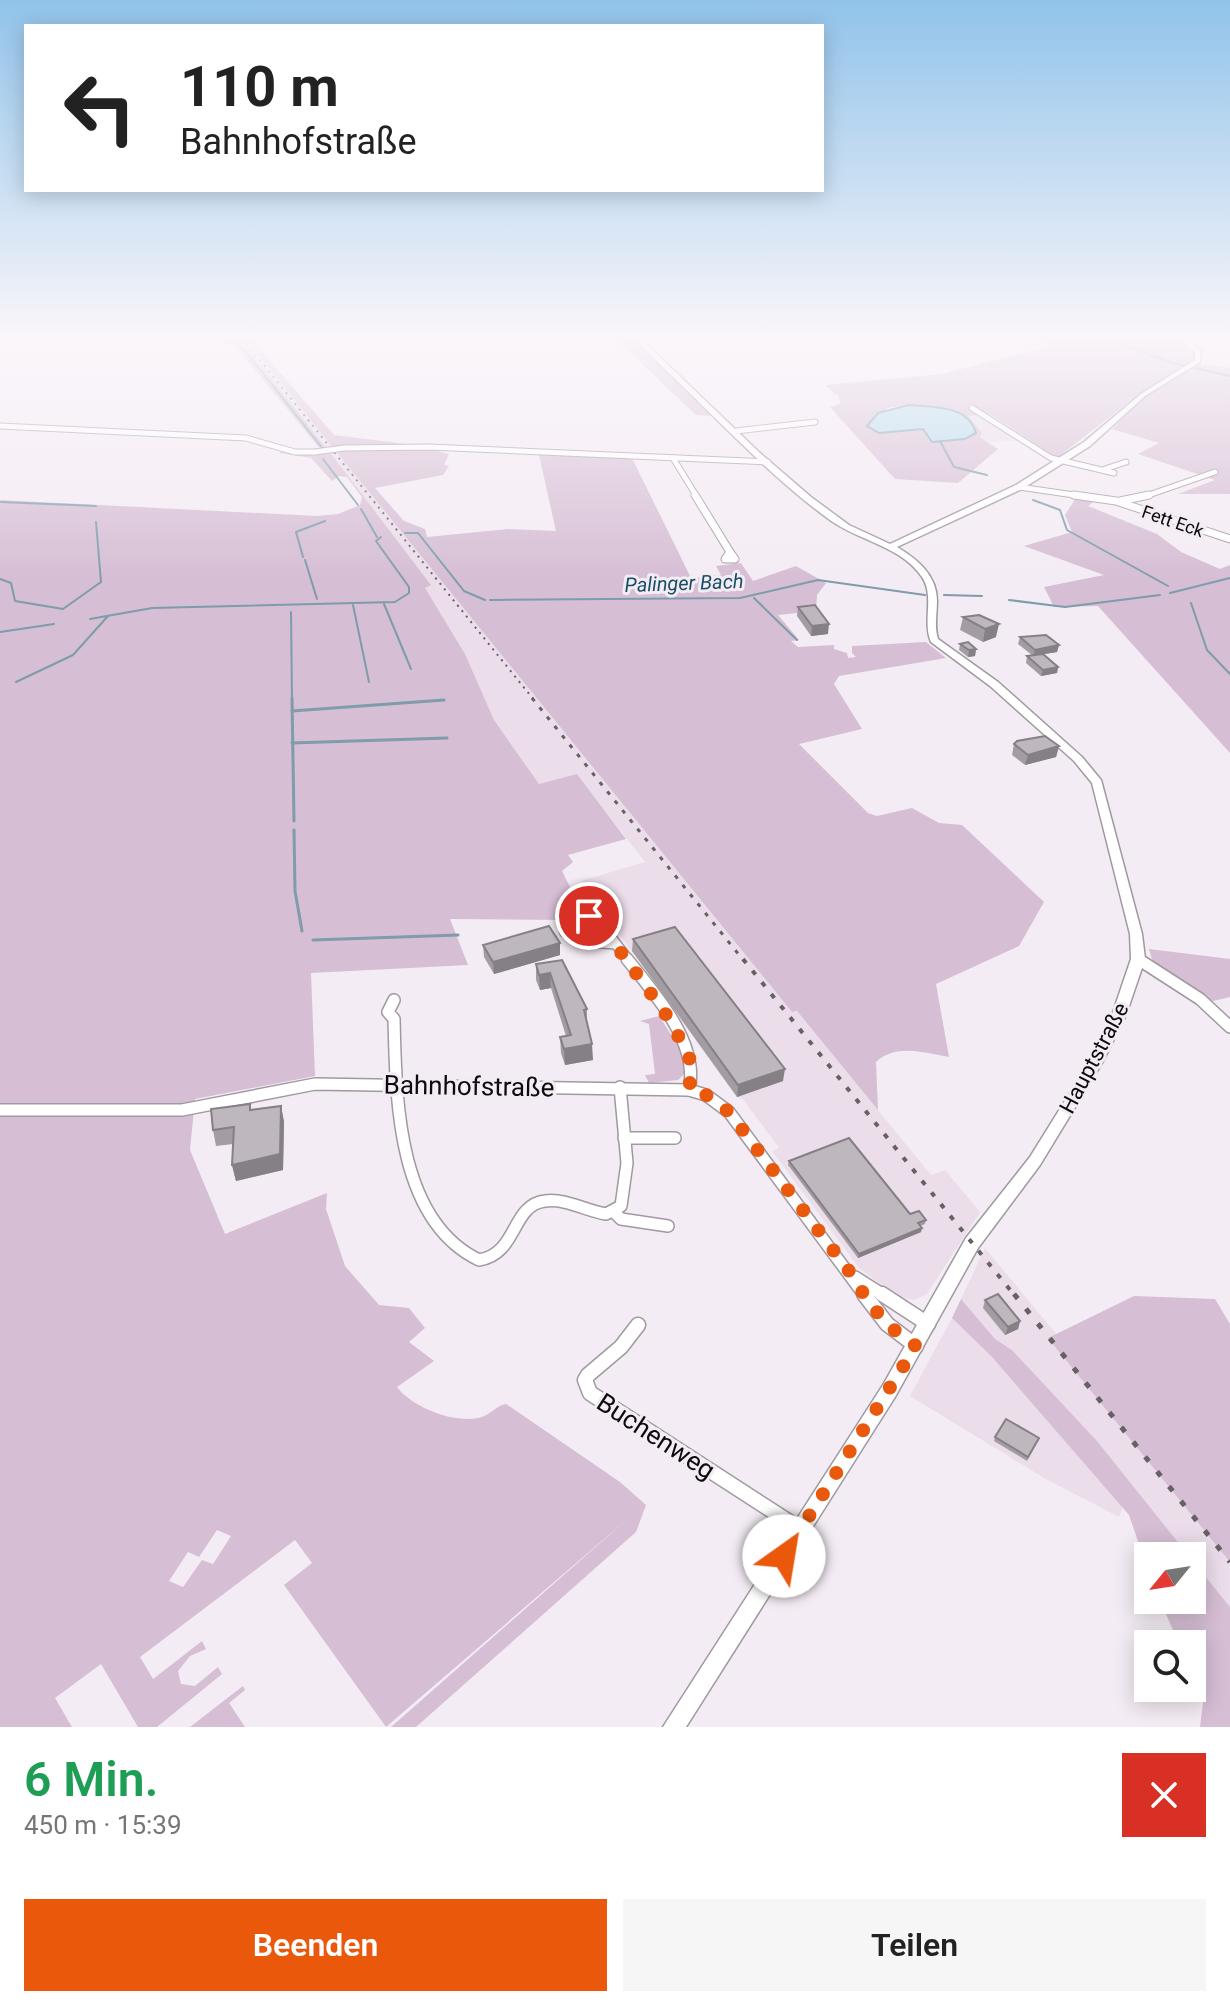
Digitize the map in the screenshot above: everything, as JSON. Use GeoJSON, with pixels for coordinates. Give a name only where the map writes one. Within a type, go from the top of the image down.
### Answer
{"type":"FeatureCollection","features":[{"type":"Feature","properties":{"kind":"main road","name":"Hauptstraße"},"geometry":{"type":"LineString","coordinates":[[674,1727],[916,1346],[972,1243],[1035,1161],[1095,1063],[1123,1006],[1138,959],[1136,934],[1097,782],[1078,759],[1018,705],[934,640],[929,630],[933,596],[924,573],[888,543],[834,519],[722,419]]}},
{"type":"Feature","properties":{"kind":"main road"},"geometry":{"type":"LineString","coordinates":[[888,543],[1019,487],[1119,419]]}},
{"type":"Feature","properties":{"kind":"street"},"geometry":{"type":"LineString","coordinates":[[988,419],[1042,453],[1114,473]]}},
{"type":"Feature","properties":{"kind":"street"},"geometry":{"type":"LineString","coordinates":[[736,431],[815,422]]}},
{"type":"Feature","properties":{"kind":"street"},"geometry":{"type":"LineString","coordinates":[[0,426],[246,438],[299,453],[344,448],[429,447],[768,462]]}},
{"type":"Feature","properties":{"kind":"street"},"geometry":{"type":"LineString","coordinates":[[673,458],[730,552]]}},
{"type":"Feature","properties":{"kind":"street"},"geometry":{"type":"LineString","coordinates":[[1105,469],[1126,462]]}},
{"type":"Feature","properties":{"kind":"street","name":"Fett Eck"},"geometry":{"type":"LineString","coordinates":[[1116,501],[1143,497],[1215,472]]}},
{"type":"Feature","properties":{"kind":"street","name":"Fett Eck"},"geometry":{"type":"LineString","coordinates":[[1019,487],[1116,501],[1230,539]]}},
{"type":"Feature","properties":{"kind":"street"},"geometry":{"type":"LineString","coordinates":[[615,944],[589,942],[565,932],[571,921],[589,916],[596,918],[615,944],[665,1013],[687,1051],[692,1067],[689,1090]]}},
{"type":"Feature","properties":{"kind":"street"},"geometry":{"type":"LineString","coordinates":[[1138,959],[1200,999],[1230,1027]]}},
{"type":"Feature","properties":{"kind":"street"},"geometry":{"type":"LineString","coordinates":[[394,1000],[388,1012],[394,1019],[399,1133],[408,1170],[437,1222],[475,1259],[486,1261],[504,1250],[527,1210],[539,1202],[550,1200],[598,1213],[614,1212],[621,1206],[626,1186],[620,1087]]}},
{"type":"Feature","properties":{"kind":"street","name":"Bahnhofstraße"},"geometry":{"type":"LineString","coordinates":[[0,1110],[182,1110],[304,1084],[689,1090],[706,1095],[729,1112],[885,1322],[916,1346]]}},
{"type":"Feature","properties":{"kind":"street"},"geometry":{"type":"LineString","coordinates":[[624,1138],[675,1138]]}},
{"type":"Feature","properties":{"kind":"street"},"geometry":{"type":"LineString","coordinates":[[614,1212],[621,1219],[668,1226]]}},
{"type":"Feature","properties":{"kind":"street","name":"Bahnhofstraße"},"geometry":{"type":"LineString","coordinates":[[852,1275],[928,1324]]}},
{"type":"Feature","properties":{"kind":"street","name":"Buchenweg"},"geometry":{"type":"LineString","coordinates":[[638,1325],[615,1352],[597,1362],[589,1372],[585,1380],[590,1393],[800,1529]]}},
{"type":"Feature","properties":{"kind":"shaded area"},"geometry":{"type":"Polygon","coordinates":[[[295,419],[303,419],[327,449],[321,450],[295,419]]]}},
{"type":"Feature","properties":{"kind":"shaded area"},"geometry":{"type":"Polygon","coordinates":[[[303,419],[310,419],[333,448],[327,449],[303,419]]]}},
{"type":"Feature","properties":{"kind":"shaded area"},"geometry":{"type":"Polygon","coordinates":[[[310,419],[320,419],[334,435],[415,445],[333,448],[310,419]]]}},
{"type":"Feature","properties":{"kind":"shaded area"},"geometry":{"type":"Polygon","coordinates":[[[840,419],[884,419],[879,433],[918,428],[945,440],[956,440],[965,439],[931,419],[970,419],[982,433],[980,437],[998,449],[958,483],[895,479],[840,419]]]}},
{"type":"Feature","properties":{"kind":"shaded area"},"geometry":{"type":"Polygon","coordinates":[[[969,419],[997,419],[1027,440],[989,442],[980,437],[982,433],[969,419]]]}},
{"type":"Feature","properties":{"kind":"shaded area"},"geometry":{"type":"Polygon","coordinates":[[[997,419],[1107,419],[1057,458],[997,419]]]}},
{"type":"Feature","properties":{"kind":"shaded area"},"geometry":{"type":"Polygon","coordinates":[[[1123,419],[1230,419],[1230,494],[1178,494],[1215,480],[1138,454],[1159,443],[1112,429],[1123,419]]]}},
{"type":"Feature","properties":{"kind":"shaded area"},"geometry":{"type":"Polygon","coordinates":[[[425,448],[449,454],[444,465],[449,466],[443,475],[375,488],[404,521],[425,529],[427,537],[508,529],[556,531],[539,455],[632,458],[691,578],[721,575],[716,566],[741,563],[753,581],[796,566],[826,583],[817,595],[816,611],[778,615],[799,640],[791,641],[798,647],[834,645],[834,649],[847,653],[848,658],[856,657],[852,646],[926,642],[946,658],[839,676],[834,684],[862,729],[799,744],[868,813],[877,816],[912,808],[939,823],[962,825],[1044,902],[1019,946],[936,984],[949,1057],[902,1051],[884,1056],[876,1062],[878,1110],[797,1011],[792,1012],[335,450],[425,448]]]}},
{"type":"Feature","properties":{"kind":"shaded area"},"geometry":{"type":"Polygon","coordinates":[[[283,450],[303,455],[329,451],[431,585],[425,588],[465,654],[494,720],[539,784],[577,774],[626,839],[568,855],[573,862],[562,871],[583,913],[563,920],[450,919],[468,965],[311,973],[315,1076],[195,1099],[190,1150],[225,1234],[327,1193],[326,1209],[345,1266],[379,1305],[409,1308],[425,1328],[409,1342],[434,1361],[397,1387],[412,1401],[445,1416],[468,1419],[482,1417],[506,1404],[620,1482],[646,1505],[636,1532],[416,1727],[391,1727],[632,1515],[386,1727],[284,1585],[312,1563],[295,1540],[140,1657],[153,1679],[202,1641],[206,1649],[190,1656],[178,1671],[181,1684],[195,1686],[218,1667],[222,1674],[157,1727],[138,1727],[101,1664],[55,1698],[72,1727],[0,1727],[0,500],[317,516],[338,514],[360,505],[362,497],[347,477],[339,476],[332,481],[311,458],[279,453],[283,450]],[[217,1530],[199,1557],[188,1552],[169,1581],[183,1587],[202,1560],[213,1564],[231,1536],[217,1530]]]}},
{"type":"Feature","properties":{"kind":"shaded area"},"geometry":{"type":"Polygon","coordinates":[[[335,450],[792,1012],[797,1011],[931,1175],[945,1170],[980,1212],[927,1294],[914,1300],[896,1296],[859,1268],[772,1151],[779,1148],[743,1099],[737,1097],[581,881],[645,862],[577,775],[539,784],[494,720],[465,654],[424,588],[430,584],[329,451],[335,450]]]}},
{"type":"Feature","properties":{"kind":"shaded area"},"geometry":{"type":"Polygon","coordinates":[[[1076,498],[1096,500],[1088,506],[1157,534],[1181,552],[1220,569],[1230,565],[1230,753],[1098,606],[1054,607],[1044,587],[1104,575],[1024,546],[1072,532],[1065,515],[1076,498]]]}},
{"type":"Feature","properties":{"kind":"shaded area"},"geometry":{"type":"Polygon","coordinates":[[[1149,949],[1230,959],[1230,997],[1209,1002],[1153,963],[1149,949]]]}},
{"type":"Feature","properties":{"kind":"shaded area"},"geometry":{"type":"Polygon","coordinates":[[[659,1016],[683,1053],[687,1071],[678,1080],[649,1083],[645,1075],[655,1074],[649,1024],[640,1021],[659,1016]]]}},
{"type":"Feature","properties":{"kind":"shaded area"},"geometry":{"type":"Polygon","coordinates":[[[985,1248],[1230,1544],[1230,1607],[1206,1577],[1206,1542],[1178,1542],[1097,1441],[1012,1350],[995,1339],[961,1299],[985,1248]]]}},
{"type":"Feature","properties":{"kind":"shaded area"},"geometry":{"type":"Polygon","coordinates":[[[1134,1296],[1215,1299],[1230,1324],[1230,1562],[1048,1338],[1134,1296]]]}},
{"type":"Feature","properties":{"kind":"shaded area"},"geometry":{"type":"Polygon","coordinates":[[[961,1299],[995,1339],[1012,1350],[1097,1441],[1178,1542],[1138,1542],[1129,1515],[992,1357],[952,1318],[961,1299]]]}},
{"type":"Feature","properties":{"kind":"shaded area"},"geometry":{"type":"Polygon","coordinates":[[[952,1318],[992,1357],[1123,1507],[1119,1517],[1044,1478],[910,1396],[952,1318]]]}},
{"type":"Feature","properties":{"kind":"shaded area"},"geometry":{"type":"Polygon","coordinates":[[[1206,1577],[1230,1607],[1230,1727],[1200,1727],[1203,1702],[1206,1702],[1206,1630],[1173,1630],[1166,1614],[1206,1614],[1206,1577]]]}},
{"type":"Feature","properties":{"kind":"shaded area"},"geometry":{"type":"Polygon","coordinates":[[[243,1686],[245,1690],[229,1703],[245,1727],[190,1727],[243,1686]]]}},
{"type":"Feature","properties":{"kind":"water"},"geometry":{"type":"Polygon","coordinates":[[[873,419],[967,419],[976,433],[965,439],[932,442],[923,429],[879,433],[867,426],[873,419]]]}},
{"type":"Feature","properties":{"kind":"building"},"geometry":{"type":"Polygon","coordinates":[[[815,605],[829,624],[812,626],[798,607],[815,605]]]}},
{"type":"Feature","properties":{"kind":"building"},"geometry":{"type":"Polygon","coordinates":[[[979,615],[999,624],[985,629],[963,617],[979,615]]]}},
{"type":"Feature","properties":{"kind":"building"},"geometry":{"type":"Polygon","coordinates":[[[1046,635],[1059,645],[1035,650],[1020,637],[1046,635]]]}},
{"type":"Feature","properties":{"kind":"building"},"geometry":{"type":"Polygon","coordinates":[[[968,642],[976,649],[969,650],[960,644],[968,642]]]}},
{"type":"Feature","properties":{"kind":"building"},"geometry":{"type":"Polygon","coordinates":[[[1043,654],[1058,667],[1043,670],[1027,656],[1043,654]]]}},
{"type":"Feature","properties":{"kind":"building"},"geometry":{"type":"Polygon","coordinates":[[[1045,736],[1059,746],[1028,755],[1014,744],[1017,741],[1045,736]]]}},
{"type":"Feature","properties":{"kind":"building"},"geometry":{"type":"Polygon","coordinates":[[[549,926],[560,943],[493,962],[483,945],[549,926]]]}},
{"type":"Feature","properties":{"kind":"building"},"geometry":{"type":"Polygon","coordinates":[[[675,927],[785,1069],[738,1085],[633,939],[675,927]]]}},
{"type":"Feature","properties":{"kind":"building"},"geometry":{"type":"Polygon","coordinates":[[[562,960],[587,1009],[584,1010],[592,1044],[564,1049],[560,1037],[571,1035],[550,973],[539,975],[536,964],[562,960]]]}},
{"type":"Feature","properties":{"kind":"building"},"geometry":{"type":"Polygon","coordinates":[[[250,1104],[250,1110],[281,1106],[280,1154],[232,1165],[234,1127],[213,1130],[211,1109],[250,1104]]]}},
{"type":"Feature","properties":{"kind":"building"},"geometry":{"type":"Polygon","coordinates":[[[849,1138],[910,1214],[919,1211],[926,1220],[918,1223],[922,1228],[859,1254],[789,1161],[849,1138]]]}},
{"type":"Feature","properties":{"kind":"building"},"geometry":{"type":"Polygon","coordinates":[[[998,1294],[1020,1321],[1008,1327],[985,1300],[998,1294]]]}},
{"type":"Feature","properties":{"kind":"building"},"geometry":{"type":"Polygon","coordinates":[[[1006,1419],[1039,1438],[1028,1457],[995,1437],[1006,1419]]]}},
{"type":"Feature","properties":{"kind":"waterway"},"geometry":{"type":"LineString","coordinates":[[299,419],[323,449]]}},
{"type":"Feature","properties":{"kind":"waterway"},"geometry":{"type":"LineString","coordinates":[[940,441],[954,467],[987,475]]}},
{"type":"Feature","properties":{"kind":"waterway"},"geometry":{"type":"LineString","coordinates":[[323,459],[358,505]]}},
{"type":"Feature","properties":{"kind":"waterway"},"geometry":{"type":"LineString","coordinates":[[1033,500],[1060,510],[1067,530],[1168,586]]}},
{"type":"Feature","properties":{"kind":"waterway"},"geometry":{"type":"LineString","coordinates":[[1,502],[96,506]]}},
{"type":"Feature","properties":{"kind":"waterway"},"geometry":{"type":"LineString","coordinates":[[361,509],[377,537]]}},
{"type":"Feature","properties":{"kind":"waterway"},"geometry":{"type":"LineString","coordinates":[[303,557],[296,532],[325,521]]}},
{"type":"Feature","properties":{"kind":"waterway"},"geometry":{"type":"LineString","coordinates":[[0,579],[11,583],[15,601],[63,609],[101,582],[96,522]]}},
{"type":"Feature","properties":{"kind":"waterway"},"geometry":{"type":"LineString","coordinates":[[405,533],[418,533],[464,591],[485,600]]}},
{"type":"Feature","properties":{"kind":"waterway","name":"Palinger Bach"},"geometry":{"type":"LineString","coordinates":[[90,619],[152,608],[395,602],[409,593],[409,587],[376,541],[381,537]]}},
{"type":"Feature","properties":{"kind":"waterway"},"geometry":{"type":"LineString","coordinates":[[305,560],[317,599]]}},
{"type":"Feature","properties":{"kind":"waterway","name":"Palinger Bach"},"geometry":{"type":"LineString","coordinates":[[1170,593],[1230,578]]}},
{"type":"Feature","properties":{"kind":"waterway","name":"Palinger Bach"},"geometry":{"type":"LineString","coordinates":[[490,600],[740,598],[818,580],[925,595]]}},
{"type":"Feature","properties":{"kind":"waterway","name":"Palinger Bach"},"geometry":{"type":"LineString","coordinates":[[944,595],[982,596]]}},
{"type":"Feature","properties":{"kind":"waterway","name":"Palinger Bach"},"geometry":{"type":"LineString","coordinates":[[1009,600],[1065,607],[1160,595]]}},
{"type":"Feature","properties":{"kind":"waterway"},"geometry":{"type":"LineString","coordinates":[[754,598],[797,640]]}},
{"type":"Feature","properties":{"kind":"waterway"},"geometry":{"type":"LineString","coordinates":[[1191,603],[1207,650],[1230,674]]}},
{"type":"Feature","properties":{"kind":"waterway"},"geometry":{"type":"LineString","coordinates":[[384,604],[411,669]]}},
{"type":"Feature","properties":{"kind":"waterway"},"geometry":{"type":"LineString","coordinates":[[353,605],[369,682]]}},
{"type":"Feature","properties":{"kind":"waterway"},"geometry":{"type":"LineString","coordinates":[[291,612],[292,700]]}},
{"type":"Feature","properties":{"kind":"waterway"},"geometry":{"type":"LineString","coordinates":[[16,682],[73,655],[108,616]]}},
{"type":"Feature","properties":{"kind":"waterway","name":"Palinger Bach"},"geometry":{"type":"LineString","coordinates":[[0,632],[54,624]]}},
{"type":"Feature","properties":{"kind":"waterway"},"geometry":{"type":"LineString","coordinates":[[292,698],[292,711]]}},
{"type":"Feature","properties":{"kind":"waterway"},"geometry":{"type":"LineString","coordinates":[[292,711],[444,700]]}},
{"type":"Feature","properties":{"kind":"waterway"},"geometry":{"type":"LineString","coordinates":[[292,711],[293,743]]}},
{"type":"Feature","properties":{"kind":"waterway"},"geometry":{"type":"LineString","coordinates":[[293,743],[447,738]]}},
{"type":"Feature","properties":{"kind":"waterway"},"geometry":{"type":"LineString","coordinates":[[293,743],[294,821]]}},
{"type":"Feature","properties":{"kind":"waterway"},"geometry":{"type":"LineString","coordinates":[[294,830],[295,891],[302,931]]}},
{"type":"Feature","properties":{"kind":"waterway"},"geometry":{"type":"LineString","coordinates":[[313,940],[458,935]]}},
{"type":"Feature","properties":{"kind":"railway"},"geometry":{"type":"LineString","coordinates":[[307,419],[534,700]]}},
{"type":"Feature","properties":{"kind":"railway"},"geometry":{"type":"LineString","coordinates":[[532,698],[744,961]]}},
{"type":"Feature","properties":{"kind":"railway"},"geometry":{"type":"LineString","coordinates":[[743,959],[1015,1296]]}},
{"type":"Feature","properties":{"kind":"railway"},"geometry":{"type":"LineString","coordinates":[[1014,1294],[1230,1562]]}},
{"type":"Feature","properties":{"kind":"route"},"geometry":{"type":"LineString","coordinates":[[589,916],[596,918],[669,1018],[692,1067],[689,1090],[706,1095],[729,1112],[852,1275],[866,1299],[885,1322],[916,1346],[784,1556]]}}]}
